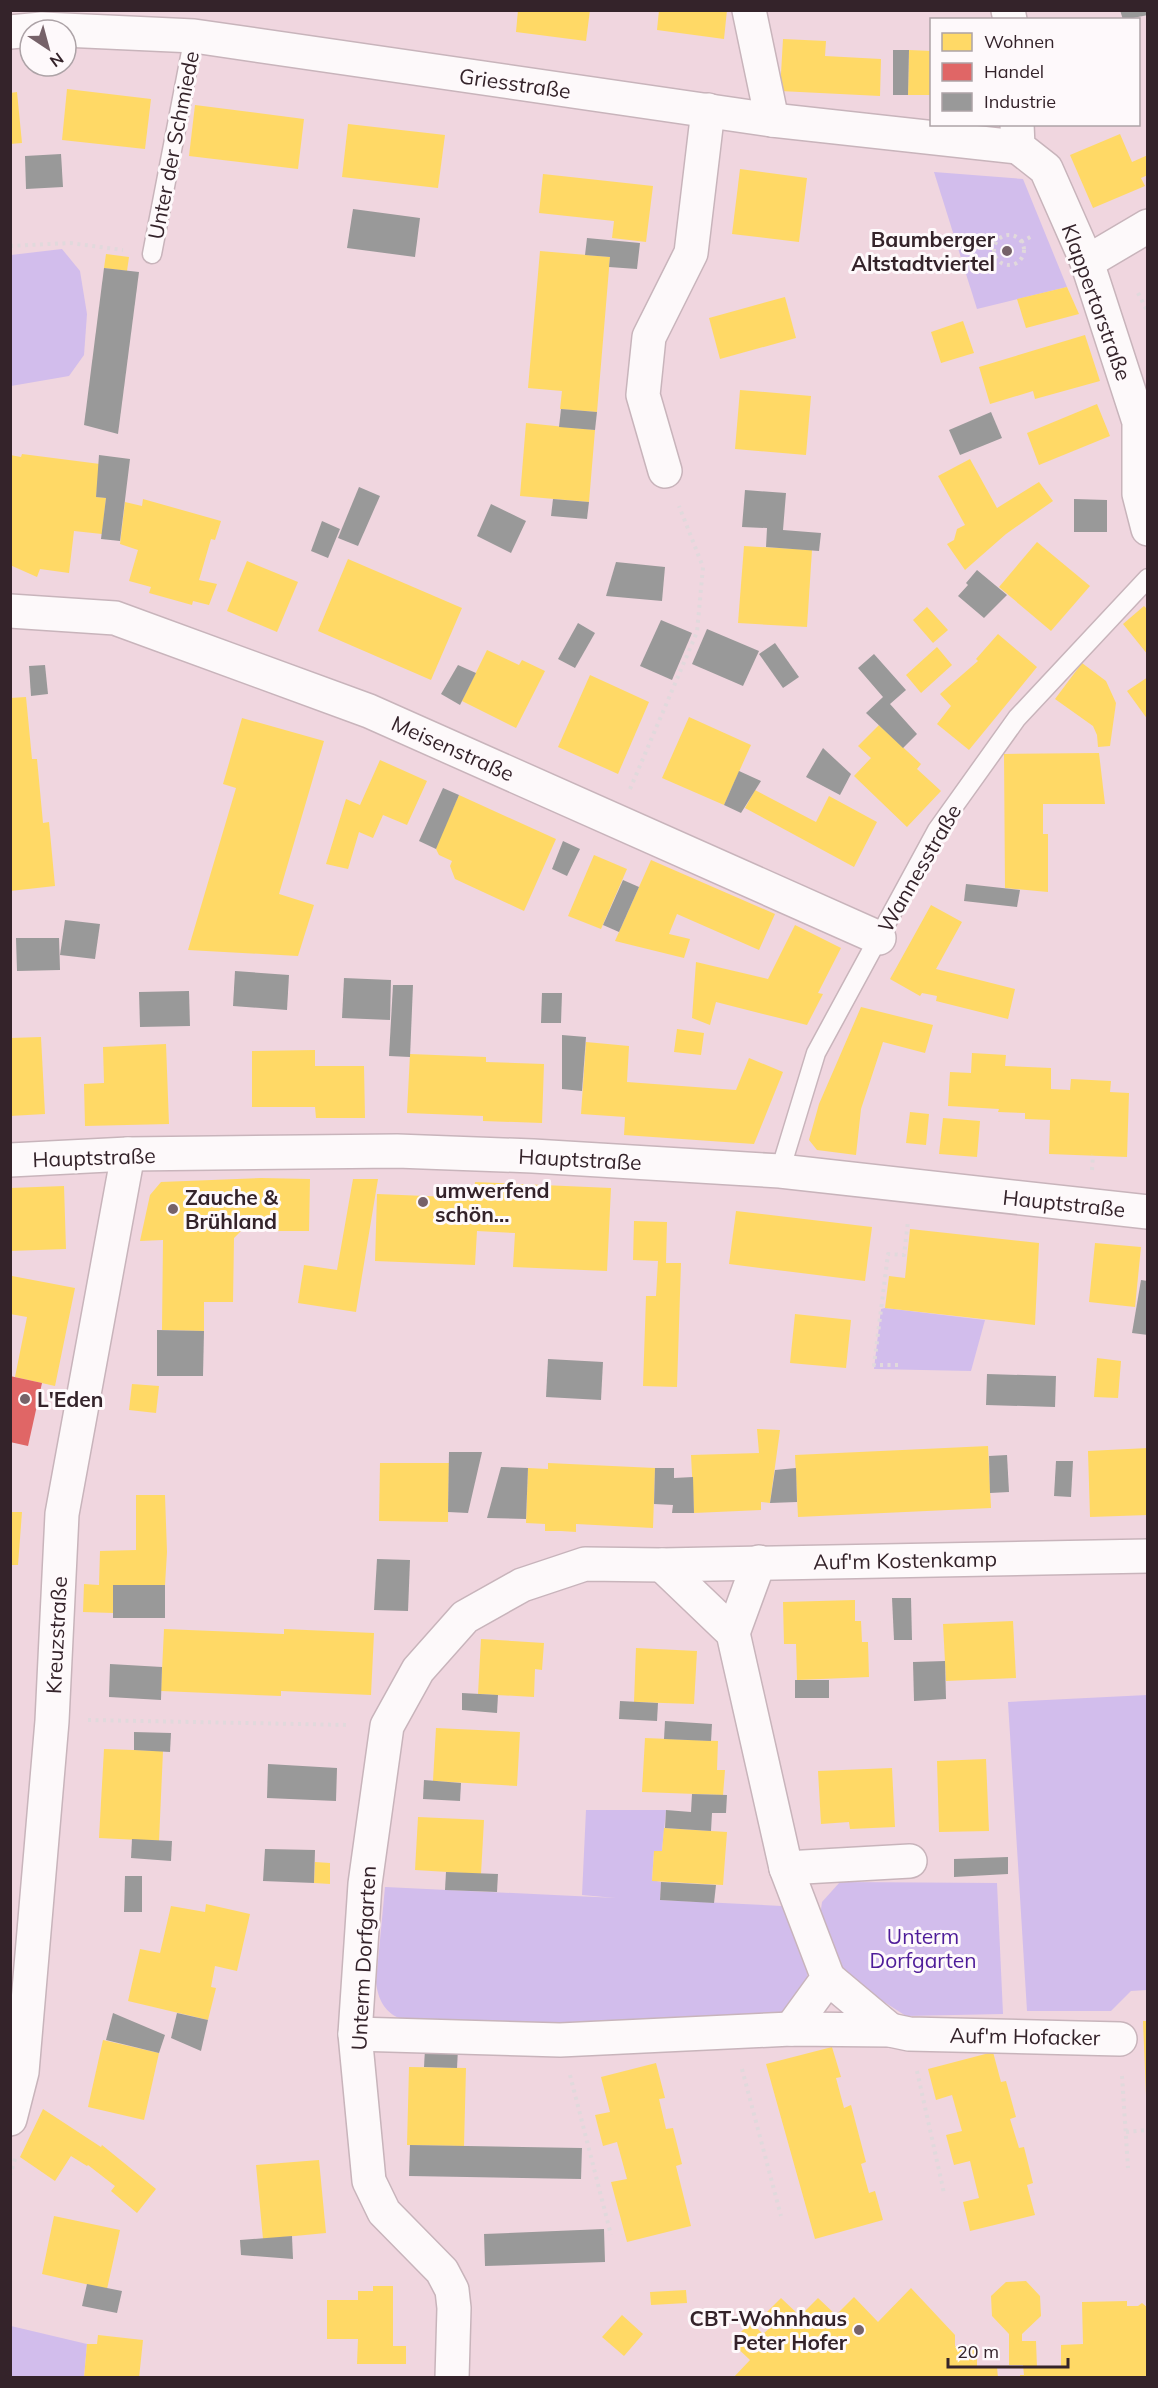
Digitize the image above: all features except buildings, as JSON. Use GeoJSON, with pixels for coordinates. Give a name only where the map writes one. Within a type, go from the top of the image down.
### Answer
{"type":"FeatureCollection","features":[{"type":"Feature","properties":{"kind":"street"},"geometry":{"type":"LineString","coordinates":[[749,10],[772,120]]}},
{"type":"Feature","properties":{"kind":"street","name":"Griesstraße"},"geometry":{"type":"LineString","coordinates":[[10,32],[42,29],[194,36],[772,120],[1018,136]]}},
{"type":"Feature","properties":{"kind":"street"},"geometry":{"type":"LineString","coordinates":[[665,471],[643,395],[649,337],[691,253],[708,111]]}},
{"type":"Feature","properties":{"kind":"street","name":"Klappertorstraße"},"geometry":{"type":"LineString","coordinates":[[1018,136],[1046,169],[1087,262],[1139,422],[1139,494],[1148,529]]}},
{"type":"Feature","properties":{"kind":"street"},"geometry":{"type":"LineString","coordinates":[[1087,262],[1148,226]]}},
{"type":"Feature","properties":{"kind":"street","name":"Meisenstraße"},"geometry":{"type":"LineString","coordinates":[[10,611],[116,618],[369,711],[879,938]]}},
{"type":"Feature","properties":{"kind":"street","name":"Hauptstraße"},"geometry":{"type":"LineString","coordinates":[[10,1160],[128,1154],[397,1151],[533,1156],[780,1171],[1148,1212]]}},
{"type":"Feature","properties":{"kind":"street","name":"Kreuzstraße"},"geometry":{"type":"LineString","coordinates":[[10,2119],[22,2072],[52,1720],[62,1514],[128,1154]]}},
{"type":"Feature","properties":{"kind":"street","name":"Auf'm Kostenkamp"},"geometry":{"type":"LineString","coordinates":[[662,1565],[1148,1556]]}},
{"type":"Feature","properties":{"kind":"street"},"geometry":{"type":"LineString","coordinates":[[759,1562],[733,1633],[786,1868],[828,1978],[899,2032]]}},
{"type":"Feature","properties":{"kind":"street","name":"Unterm Dorfgarten"},"geometry":{"type":"LineString","coordinates":[[452,2378],[454,2308],[452,2290],[442,2271],[384,2212],[369,2181],[355,2034],[365,1884],[387,1726],[418,1670],[465,1617],[522,1585],[585,1564],[662,1565]]}},
{"type":"Feature","properties":{"kind":"street"},"geometry":{"type":"LineString","coordinates":[[662,1565],[733,1633]]}},
{"type":"Feature","properties":{"kind":"street"},"geometry":{"type":"LineString","coordinates":[[786,1868],[910,1861]]}},
{"type":"Feature","properties":{"kind":"street"},"geometry":{"type":"LineString","coordinates":[[791,2029],[828,1978]]}},
{"type":"Feature","properties":{"kind":"street","name":"Auf'm Hofacker"},"geometry":{"type":"LineString","coordinates":[[355,2034],[560,2040],[791,2029],[1120,2039]]}},
{"type":"Feature","properties":{"kind":"lane","name":"Unter der Schmiede"},"geometry":{"type":"LineString","coordinates":[[152,254],[194,36]]}},
{"type":"Feature","properties":{"kind":"lane","name":"Wannesstraße"},"geometry":{"type":"LineString","coordinates":[[780,1171],[816,1053],[937,830],[1017,718],[1148,578]]}},
{"type":"Feature","properties":{"kind":"path"},"geometry":{"type":"LineString","coordinates":[[1009,234],[1018,237],[1024,247],[1022,259],[1012,266],[1004,266],[993,254],[994,245],[1000,237],[1009,234]]}},
{"type":"Feature","properties":{"kind":"path"},"geometry":{"type":"LineString","coordinates":[[10,246],[70,243],[152,254]]}},
{"type":"Feature","properties":{"kind":"path"},"geometry":{"type":"LineString","coordinates":[[616,821],[697,632],[703,567],[665,471]]}},
{"type":"Feature","properties":{"kind":"path"},"geometry":{"type":"LineString","coordinates":[[898,1365],[874,1365],[888,1254],[904,1255],[908,1220]]}},
{"type":"Feature","properties":{"kind":"path"},"geometry":{"type":"LineString","coordinates":[[52,1720],[387,1726]]}},
{"type":"Feature","properties":{"kind":"path"},"geometry":{"type":"LineString","coordinates":[[732,2032],[781,2216]]}},
{"type":"Feature","properties":{"kind":"path"},"geometry":{"type":"LineString","coordinates":[[899,2032],[944,2193]]}},
{"type":"Feature","properties":{"kind":"path","name":"Auf'm Hofacker"},"geometry":{"type":"LineString","coordinates":[[1120,2039],[1128,2168]]}},
{"type":"Feature","properties":{"kind":"path"},"geometry":{"type":"LineString","coordinates":[[560,2040],[612,2235]]}},
{"type":"Feature","properties":{"kind":"path"},"geometry":{"type":"LineString","coordinates":[[1126,2132],[1147,2130]]}},
{"type":"Feature","properties":{"kind":"green space"},"geometry":{"type":"Polygon","coordinates":[[[934,172],[1023,179],[1067,287],[977,309],[934,172]]]}},
{"type":"Feature","properties":{"kind":"green space"},"geometry":{"type":"Polygon","coordinates":[[[62,249],[80,271],[87,314],[84,355],[69,376],[11,386],[11,255],[62,249]]]}},
{"type":"Feature","properties":{"kind":"green space"},"geometry":{"type":"Polygon","coordinates":[[[881,1309],[985,1320],[971,1371],[874,1369],[881,1309]]]}},
{"type":"Feature","properties":{"kind":"green space"},"geometry":{"type":"Polygon","coordinates":[[[1147,1695],[1147,1990],[1131,1991],[1111,2011],[1027,2011],[1008,1702],[1147,1695]]]}},
{"type":"Feature","properties":{"kind":"green space"},"geometry":{"type":"Polygon","coordinates":[[[586,1810],[666,1810],[662,1851],[654,1851],[652,1880],[661,1882],[660,1900],[782,1906],[806,1966],[808,1980],[785,2013],[589,2022],[436,2023],[409,2022],[387,2010],[379,1995],[376,1982],[385,1887],[616,1898],[582,1895],[586,1810]]]}},
{"type":"Feature","properties":{"kind":"green space","name":"Unterm Dorfgarten"},"geometry":{"type":"Polygon","coordinates":[[[840,1882],[997,1883],[1003,2014],[906,2016],[853,1982],[835,1958],[819,1924],[822,1902],[840,1882]]]}},
{"type":"Feature","properties":{"kind":"green space"},"geometry":{"type":"Polygon","coordinates":[[[11,2326],[87,2344],[84,2377],[11,2378],[11,2326]]]}},
{"type":"Feature","properties":{"kind":"place","name":"Baumberger Altstadtviertel"},"geometry":{"type":"Point","coordinates":[1007,251]}},
{"type":"Feature","properties":{"kind":"place","name":"umwerfend schön..."},"geometry":{"type":"Point","coordinates":[423,1202]}},
{"type":"Feature","properties":{"kind":"place","name":"Zauche & Brühland"},"geometry":{"type":"Point","coordinates":[173,1209]}},
{"type":"Feature","properties":{"kind":"place","name":"L'Eden"},"geometry":{"type":"Point","coordinates":[25,1399]}},
{"type":"Feature","properties":{"kind":"place","name":"CBT-Wohnhaus Peter Hofer"},"geometry":{"type":"Point","coordinates":[859,2330]}}]}
